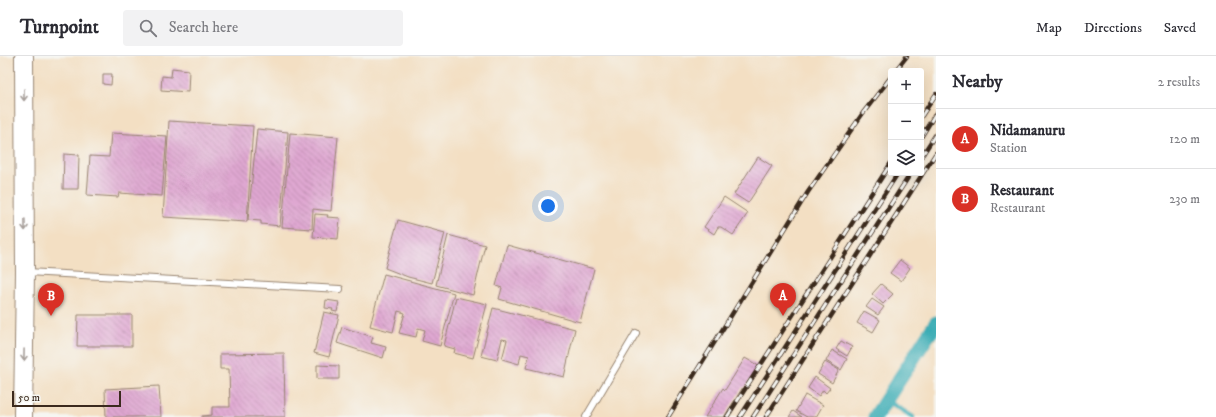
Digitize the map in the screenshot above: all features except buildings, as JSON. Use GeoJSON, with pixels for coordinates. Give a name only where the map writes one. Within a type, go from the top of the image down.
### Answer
{"type":"FeatureCollection","features":[{"type":"Feature","properties":{"kind":"main road"},"geometry":{"type":"LineString","coordinates":[[23,417],[25,272],[24,56]]}},
{"type":"Feature","properties":{"kind":"lane"},"geometry":{"type":"LineString","coordinates":[[25,272],[340,289]]}},
{"type":"Feature","properties":{"kind":"lane"},"geometry":{"type":"LineString","coordinates":[[586,417],[636,333]]}},
{"type":"Feature","properties":{"kind":"waterway"},"geometry":{"type":"LineString","coordinates":[[875,417],[936,323]]}},
{"type":"Feature","properties":{"kind":"waterway"},"geometry":{"type":"LineString","coordinates":[[886,400],[913,417]]}},
{"type":"Feature","properties":{"kind":"railway"},"geometry":{"type":"LineString","coordinates":[[897,68],[907,56]]}},
{"type":"Feature","properties":{"kind":"railway"},"geometry":{"type":"LineString","coordinates":[[668,417],[808,192],[863,113],[888,81]]}},
{"type":"Feature","properties":{"kind":"railway"},"geometry":{"type":"LineString","coordinates":[[924,112],[936,94]]}},
{"type":"Feature","properties":{"kind":"railway"},"geometry":{"type":"LineString","coordinates":[[924,132],[936,113]]}},
{"type":"Feature","properties":{"kind":"railway"},"geometry":{"type":"LineString","coordinates":[[924,152],[936,134]]}},
{"type":"Feature","properties":{"kind":"railway"},"geometry":{"type":"LineString","coordinates":[[766,417],[936,153]]}},
{"type":"Feature","properties":{"kind":"railway"},"geometry":{"type":"LineString","coordinates":[[727,417],[888,168]]}},
{"type":"Feature","properties":{"kind":"railway"},"geometry":{"type":"LineString","coordinates":[[740,417],[896,176]]}},
{"type":"Feature","properties":{"kind":"railway"},"geometry":{"type":"LineString","coordinates":[[753,417],[909,176]]}},
{"type":"Feature","properties":{"kind":"place","name":"Restaurant"},"geometry":{"type":"Point","coordinates":[51,316]}},
{"type":"Feature","properties":{"kind":"place","name":"Nidamanuru"},"geometry":{"type":"Point","coordinates":[783,316]}}]}
